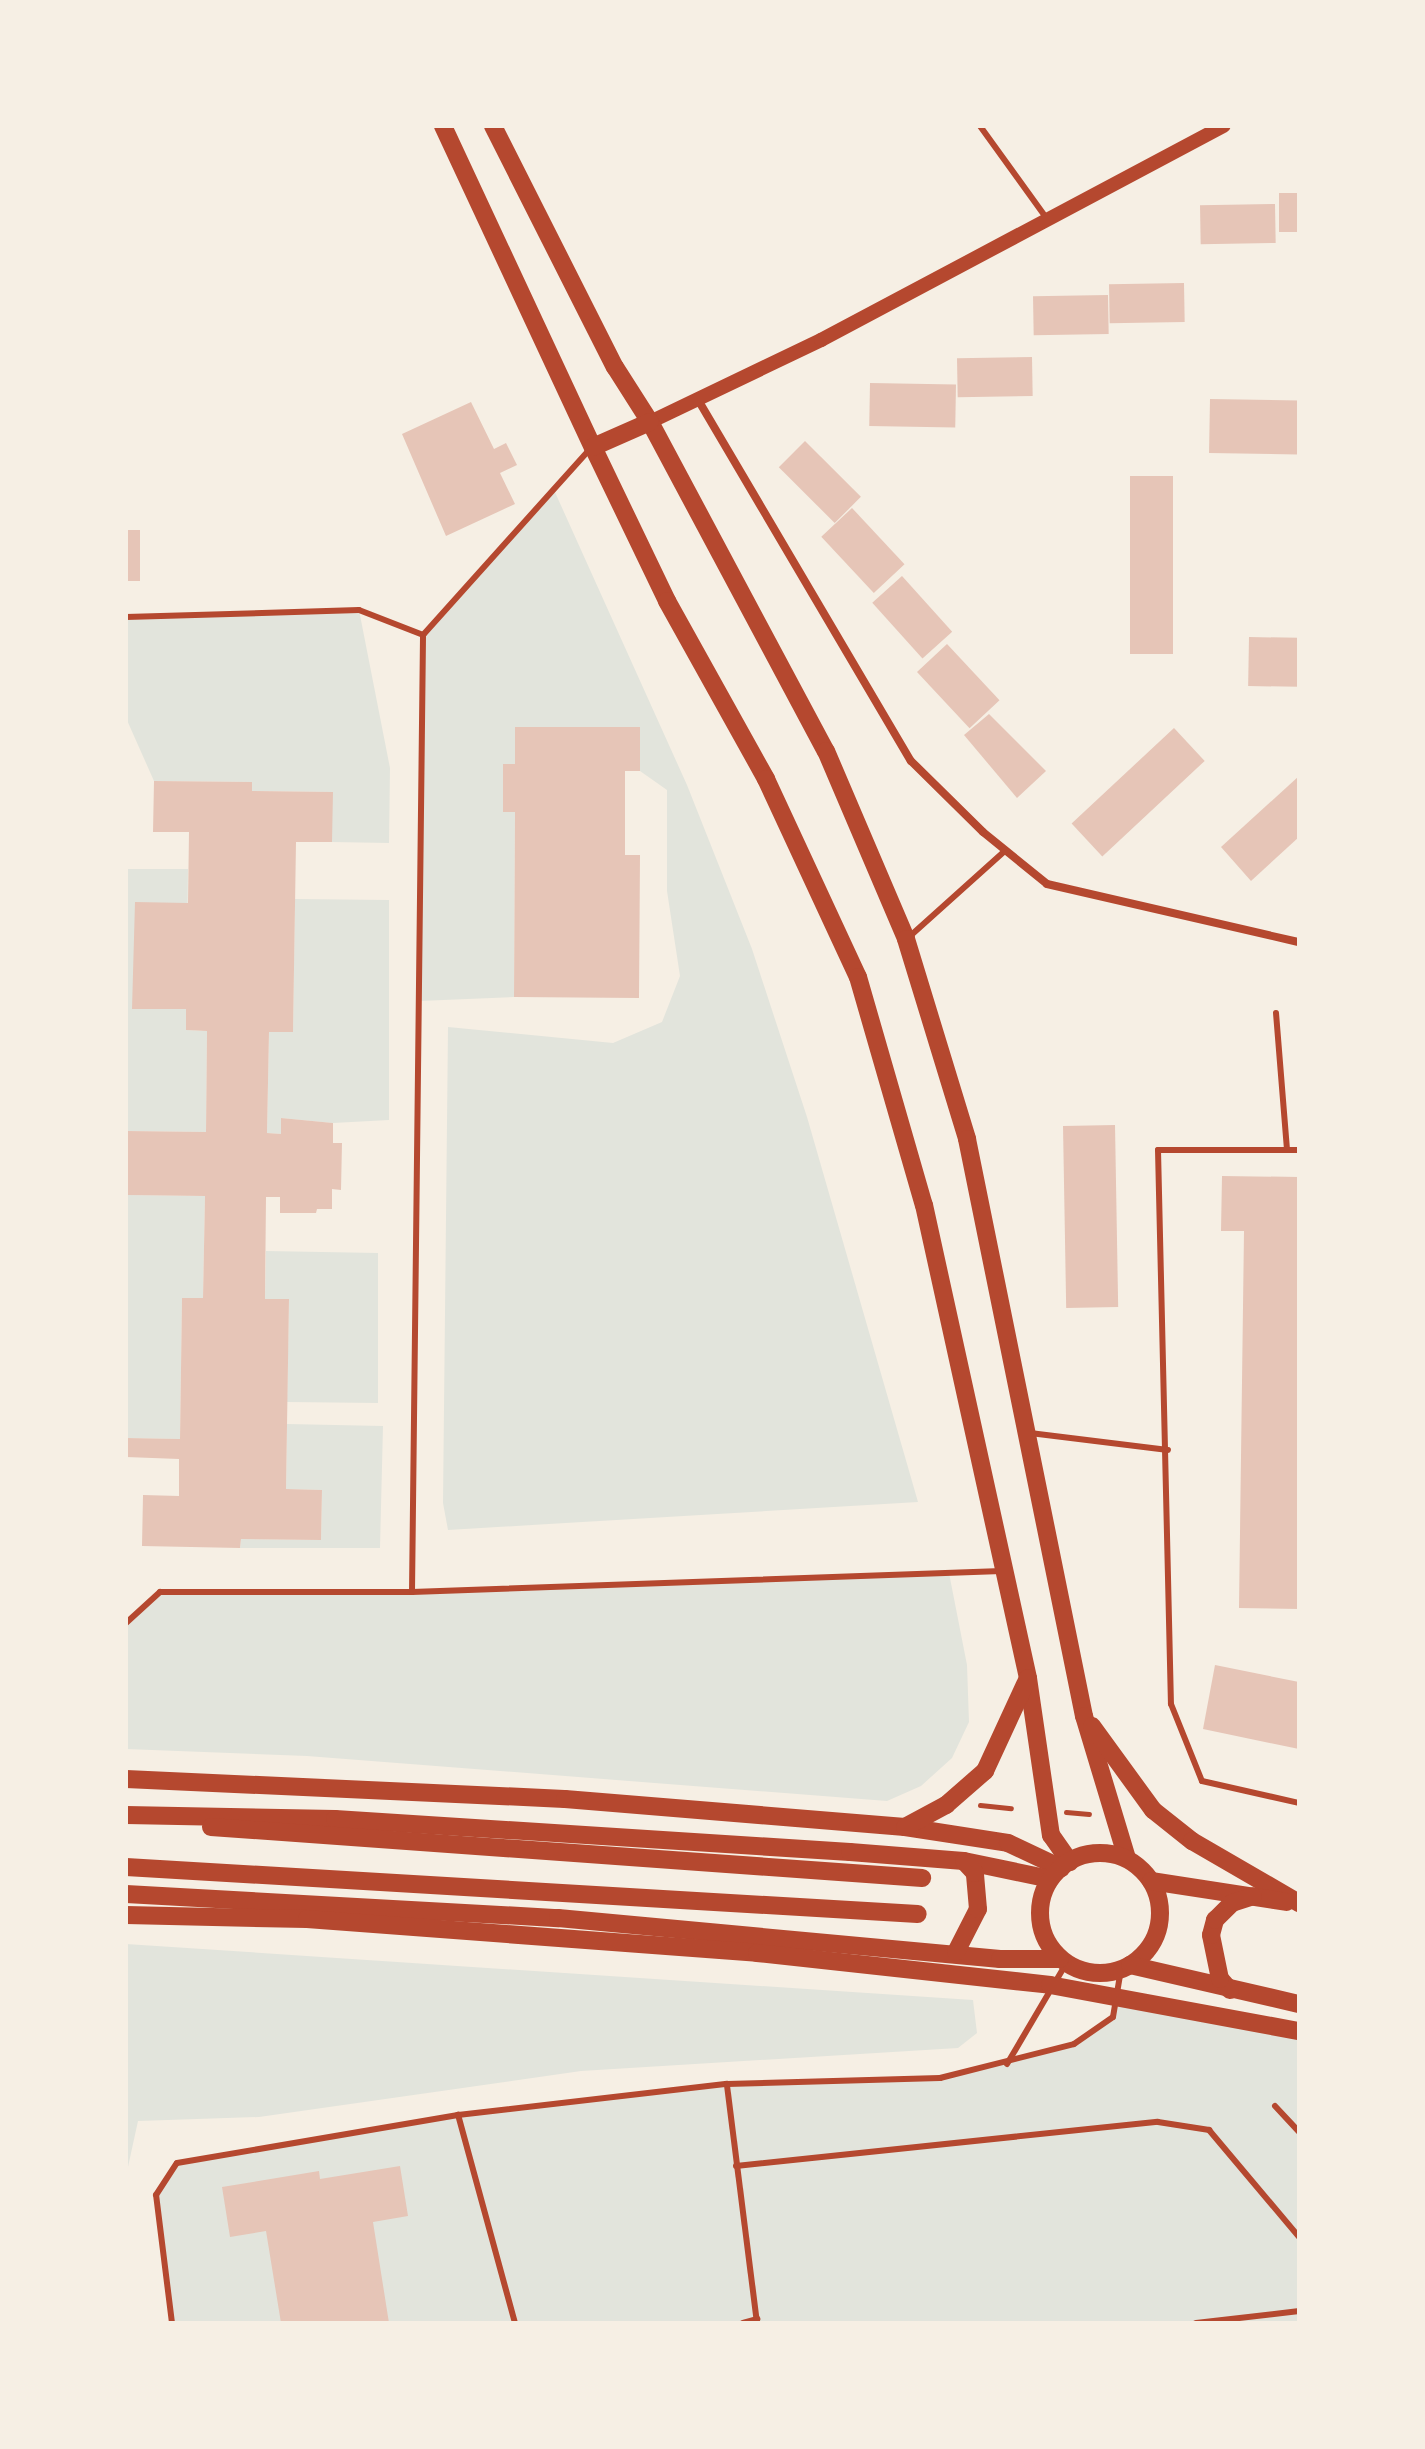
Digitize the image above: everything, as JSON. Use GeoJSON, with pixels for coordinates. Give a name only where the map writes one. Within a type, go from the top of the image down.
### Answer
{"type":"FeatureCollection","features":[{"type":"Feature","properties":{"kind":"main road"},"geometry":{"type":"LineString","coordinates":[[443,126],[667,601],[766,779],[858,977],[924,1205],[1028,1678],[1048,1823],[1060,1869]]}},
{"type":"Feature","properties":{"kind":"main road"},"geometry":{"type":"LineString","coordinates":[[493,126],[615,367],[650,422],[826,751],[906,939],[967,1139],[1084,1716],[1127,1858],[1151,1881],[1160,1918],[1155,1937],[1125,1967]]}},
{"type":"Feature","properties":{"kind":"main road"},"geometry":{"type":"LineString","coordinates":[[593,447],[650,422]]}},
{"type":"Feature","properties":{"kind":"main road"},"geometry":{"type":"LineString","coordinates":[[905,1827],[946,1805],[985,1771],[1028,1678]]}},
{"type":"Feature","properties":{"kind":"main road"},"geometry":{"type":"LineString","coordinates":[[1084,1716],[1153,1810],[1192,1841],[1299,1904]]}},
{"type":"Feature","properties":{"kind":"main road"},"geometry":{"type":"LineString","coordinates":[[126,1779],[565,1799],[905,1827],[1008,1843],[1060,1869]]}},
{"type":"Feature","properties":{"kind":"main road"},"geometry":{"type":"LineString","coordinates":[[126,1817],[335,1819],[1060,1869],[1100,1853],[1127,1858]]}},
{"type":"Feature","properties":{"kind":"main road"},"geometry":{"type":"LineString","coordinates":[[126,1817],[311,1837],[922,1878]]}},
{"type":"Feature","properties":{"kind":"main road"},"geometry":{"type":"LineString","coordinates":[[956,1952],[978,1909],[975,1873],[964,1861]]}},
{"type":"Feature","properties":{"kind":"main road"},"geometry":{"type":"LineString","coordinates":[[126,1867],[303,1874],[918,1914]]}},
{"type":"Feature","properties":{"kind":"main road"},"geometry":{"type":"LineString","coordinates":[[1060,1869],[1042,1894],[1041,1929],[1063,1961]]}},
{"type":"Feature","properties":{"kind":"main road"},"geometry":{"type":"LineString","coordinates":[[1151,1881],[1299,1904]]}},
{"type":"Feature","properties":{"kind":"main road"},"geometry":{"type":"LineString","coordinates":[[126,1894],[558,1918],[956,1952],[1000,1959],[1063,1961],[1094,1973],[1125,1967],[1299,2004]]}},
{"type":"Feature","properties":{"kind":"main road"},"geometry":{"type":"LineString","coordinates":[[1230,1990],[1220,1979],[1211,1935],[1215,1920],[1232,1903],[1255,1895]]}},
{"type":"Feature","properties":{"kind":"main road"},"geometry":{"type":"LineString","coordinates":[[126,1915],[307,1919],[638,1943],[1050,1985],[1299,2031]]}},
{"type":"Feature","properties":{"kind":"street"},"geometry":{"type":"LineString","coordinates":[[650,422],[821,340],[1224,126]]}},
{"type":"Feature","properties":{"kind":"street"},"geometry":{"type":"LineString","coordinates":[[697,397],[911,761],[1005,851],[1047,884],[1299,942]]}},
{"type":"Feature","properties":{"kind":"lane"},"geometry":{"type":"LineString","coordinates":[[980,126],[1047,219]]}},
{"type":"Feature","properties":{"kind":"lane"},"geometry":{"type":"LineString","coordinates":[[412,1592],[423,635],[593,447]]}},
{"type":"Feature","properties":{"kind":"lane"},"geometry":{"type":"LineString","coordinates":[[126,617],[359,610],[423,635]]}},
{"type":"Feature","properties":{"kind":"lane"},"geometry":{"type":"LineString","coordinates":[[906,939],[1005,851]]}},
{"type":"Feature","properties":{"kind":"lane"},"geometry":{"type":"LineString","coordinates":[[1276,1013],[1287,1150]]}},
{"type":"Feature","properties":{"kind":"lane"},"geometry":{"type":"LineString","coordinates":[[1299,1150],[1158,1150],[1168,1450],[1171,1704],[1202,1781],[1299,1803]]}},
{"type":"Feature","properties":{"kind":"lane"},"geometry":{"type":"LineString","coordinates":[[1027,1432],[1168,1450]]}},
{"type":"Feature","properties":{"kind":"lane"},"geometry":{"type":"LineString","coordinates":[[126,1623],[160,1592],[412,1592],[1006,1571]]}},
{"type":"Feature","properties":{"kind":"lane"},"geometry":{"type":"LineString","coordinates":[[1007,2064],[1037,2018],[1063,1961]]}},
{"type":"Feature","properties":{"kind":"lane"},"geometry":{"type":"LineString","coordinates":[[172,2323],[156,2195],[177,2163],[458,2115],[727,2084],[940,2078],[1007,2064],[1074,2044],[1113,2017],[1125,1967]]}},
{"type":"Feature","properties":{"kind":"lane"},"geometry":{"type":"LineString","coordinates":[[727,2084],[757,2321],[743,2323]]}},
{"type":"Feature","properties":{"kind":"lane"},"geometry":{"type":"LineString","coordinates":[[1275,2106],[1299,2132]]}},
{"type":"Feature","properties":{"kind":"lane"},"geometry":{"type":"LineString","coordinates":[[458,2115],[515,2323]]}},
{"type":"Feature","properties":{"kind":"lane"},"geometry":{"type":"LineString","coordinates":[[736,2166],[1158,2122],[1209,2130],[1299,2237]]}},
{"type":"Feature","properties":{"kind":"lane"},"geometry":{"type":"LineString","coordinates":[[1196,2323],[1299,2311]]}},
{"type":"Feature","properties":{"kind":"path"},"geometry":{"type":"LineString","coordinates":[[968,1804],[1011,1808]]}},
{"type":"Feature","properties":{"kind":"path"},"geometry":{"type":"LineString","coordinates":[[1059,1811],[1089,1814]]}},
{"type":"Feature","properties":{"kind":"shaded area"},"geometry":{"type":"Polygon","coordinates":[[[554,490],[687,785],[752,949],[807,1117],[918,1502],[448,1530],[443,1503],[448,1027],[613,1043],[662,1022],[680,976],[667,891],[667,790],[640,771],[640,727],[515,727],[515,764],[503,765],[503,812],[515,812],[514,997],[419,1001],[423,635],[554,490]]]}},
{"type":"Feature","properties":{"kind":"shaded area"},"geometry":{"type":"Polygon","coordinates":[[[359,610],[390,768],[389,843],[332,842],[332,792],[252,791],[252,782],[154,781],[126,718],[126,617],[359,610]]]}},
{"type":"Feature","properties":{"kind":"shaded area"},"geometry":{"type":"Polygon","coordinates":[[[126,869],[188,869],[186,1030],[207,1031],[206,1132],[126,1131],[126,869]]]}},
{"type":"Feature","properties":{"kind":"shaded area"},"geometry":{"type":"Polygon","coordinates":[[[295,899],[389,900],[389,1120],[333,1123],[281,1118],[281,1134],[267,1133],[269,1032],[293,1031],[295,899]]]}},
{"type":"Feature","properties":{"kind":"shaded area"},"geometry":{"type":"Polygon","coordinates":[[[126,1195],[205,1196],[203,1298],[182,1298],[180,1439],[126,1438],[126,1195]]]}},
{"type":"Feature","properties":{"kind":"shaded area"},"geometry":{"type":"Polygon","coordinates":[[[266,1251],[378,1253],[378,1403],[287,1402],[289,1300],[265,1299],[266,1251]]]}},
{"type":"Feature","properties":{"kind":"shaded area"},"geometry":{"type":"Polygon","coordinates":[[[287,1424],[383,1426],[380,1548],[240,1548],[241,1539],[321,1540],[322,1490],[286,1489],[287,1424]]]}},
{"type":"Feature","properties":{"kind":"shaded area"},"geometry":{"type":"Polygon","coordinates":[[[949,1573],[967,1665],[969,1722],[952,1758],[921,1786],[887,1801],[307,1756],[126,1749],[126,1623],[160,1592],[412,1592],[949,1573]]]}},
{"type":"Feature","properties":{"kind":"shaded area"},"geometry":{"type":"Polygon","coordinates":[[[126,1944],[973,2000],[977,2033],[958,2048],[581,2071],[259,2117],[138,2121],[126,2176],[126,1944]]]}},
{"type":"Feature","properties":{"kind":"shaded area"},"geometry":{"type":"Polygon","coordinates":[[[1120,1997],[1299,2031],[1299,2323],[172,2323],[156,2195],[177,2163],[458,2115],[727,2084],[940,2078],[1074,2044],[1113,2017],[1120,1997]]]}},
{"type":"Feature","properties":{"kind":"building"},"geometry":{"type":"Polygon","coordinates":[[[1279,193],[1299,193],[1299,232],[1279,232],[1279,193]]]}},
{"type":"Feature","properties":{"kind":"building"},"geometry":{"type":"Polygon","coordinates":[[[1275,204],[1276,243],[1201,244],[1200,205],[1275,204]]]}},
{"type":"Feature","properties":{"kind":"building"},"geometry":{"type":"Polygon","coordinates":[[[1184,283],[1185,322],[1110,323],[1109,284],[1184,283]]]}},
{"type":"Feature","properties":{"kind":"building"},"geometry":{"type":"Polygon","coordinates":[[[1108,295],[1109,334],[1034,335],[1033,296],[1108,295]]]}},
{"type":"Feature","properties":{"kind":"building"},"geometry":{"type":"Polygon","coordinates":[[[1032,357],[1033,396],[958,397],[957,358],[1032,357]]]}},
{"type":"Feature","properties":{"kind":"building"},"geometry":{"type":"Polygon","coordinates":[[[870,383],[956,385],[955,427],[869,426],[870,383]]]}},
{"type":"Feature","properties":{"kind":"building"},"geometry":{"type":"Polygon","coordinates":[[[1210,399],[1299,401],[1298,455],[1209,453],[1210,399]]]}},
{"type":"Feature","properties":{"kind":"building"},"geometry":{"type":"Polygon","coordinates":[[[471,402],[494,449],[506,443],[517,465],[500,473],[515,504],[446,536],[402,434],[471,402]]]}},
{"type":"Feature","properties":{"kind":"building"},"geometry":{"type":"Polygon","coordinates":[[[805,441],[861,497],[835,523],[779,467],[805,441]]]}},
{"type":"Feature","properties":{"kind":"building"},"geometry":{"type":"Polygon","coordinates":[[[1130,476],[1173,476],[1173,654],[1130,654],[1130,476]]]}},
{"type":"Feature","properties":{"kind":"building"},"geometry":{"type":"Polygon","coordinates":[[[852,508],[905,564],[874,593],[821,537],[852,508]]]}},
{"type":"Feature","properties":{"kind":"building"},"geometry":{"type":"Polygon","coordinates":[[[126,530],[140,530],[140,581],[126,581],[126,530]]]}},
{"type":"Feature","properties":{"kind":"building"},"geometry":{"type":"Polygon","coordinates":[[[902,576],[952,632],[922,659],[872,603],[902,576]]]}},
{"type":"Feature","properties":{"kind":"building"},"geometry":{"type":"Polygon","coordinates":[[[1249,637],[1299,638],[1298,687],[1248,686],[1249,637]]]}},
{"type":"Feature","properties":{"kind":"building"},"geometry":{"type":"Polygon","coordinates":[[[947,644],[1000,700],[970,728],[917,672],[947,644]]]}},
{"type":"Feature","properties":{"kind":"building"},"geometry":{"type":"Polygon","coordinates":[[[989,714],[1046,771],[1017,798],[964,735],[989,714]]]}},
{"type":"Feature","properties":{"kind":"building"},"geometry":{"type":"Polygon","coordinates":[[[515,727],[640,727],[640,771],[625,771],[625,855],[640,855],[639,998],[514,997],[515,812],[503,812],[503,764],[515,764],[515,727]]]}},
{"type":"Feature","properties":{"kind":"building"},"geometry":{"type":"Polygon","coordinates":[[[1174,728],[1205,761],[1102,856],[1072,823],[1174,728]]]}},
{"type":"Feature","properties":{"kind":"building"},"geometry":{"type":"Polygon","coordinates":[[[1299,776],[1299,837],[1251,881],[1221,847],[1299,776]]]}},
{"type":"Feature","properties":{"kind":"building"},"geometry":{"type":"Polygon","coordinates":[[[154,781],[252,782],[252,791],[333,792],[332,842],[296,842],[293,1032],[269,1032],[267,1133],[281,1134],[281,1118],[333,1123],[333,1143],[342,1143],[341,1190],[332,1189],[332,1209],[317,1209],[316,1213],[280,1213],[280,1197],[266,1197],[265,1299],[289,1299],[286,1489],[322,1490],[321,1540],[241,1539],[240,1548],[142,1546],[143,1495],[179,1496],[179,1459],[126,1457],[126,1438],[180,1439],[182,1298],[203,1298],[205,1196],[126,1195],[126,1131],[206,1132],[207,1031],[186,1030],[186,1009],[132,1009],[135,902],[188,903],[189,832],[153,832],[154,781]]]}},
{"type":"Feature","properties":{"kind":"building"},"geometry":{"type":"Polygon","coordinates":[[[1115,1125],[1118,1307],[1066,1308],[1063,1126],[1115,1125]]]}},
{"type":"Feature","properties":{"kind":"building"},"geometry":{"type":"Polygon","coordinates":[[[1222,1176],[1299,1177],[1299,1609],[1239,1608],[1244,1231],[1221,1231],[1222,1176]]]}},
{"type":"Feature","properties":{"kind":"building"},"geometry":{"type":"Polygon","coordinates":[[[1215,1665],[1299,1682],[1299,1749],[1203,1729],[1215,1665]]]}},
{"type":"Feature","properties":{"kind":"building"},"geometry":{"type":"Polygon","coordinates":[[[400,2166],[408,2216],[373,2222],[389,2323],[281,2323],[266,2231],[230,2237],[222,2187],[319,2171],[320,2179],[400,2166]]]}}]}
